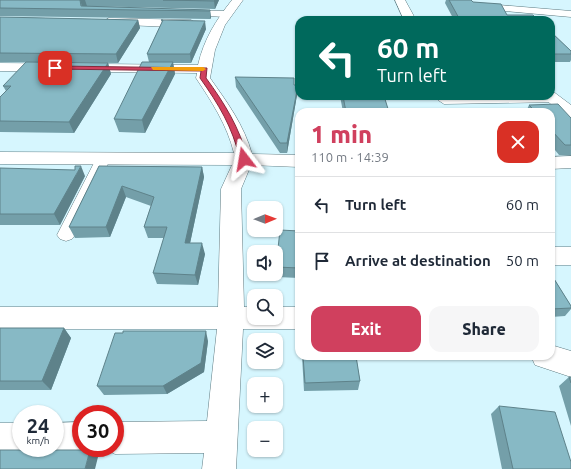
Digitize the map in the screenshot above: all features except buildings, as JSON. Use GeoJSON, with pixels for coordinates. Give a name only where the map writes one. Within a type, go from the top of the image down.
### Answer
{"type":"FeatureCollection","features":[{"type":"Feature","properties":{"kind":"street"},"geometry":{"type":"LineString","coordinates":[[219,469],[220,437],[231,319],[231,189],[244,159],[238,136],[221,104],[203,78],[208,50],[223,19],[238,0]]}},
{"type":"Feature","properties":{"kind":"street"},"geometry":{"type":"LineString","coordinates":[[400,0],[408,16]]}},
{"type":"Feature","properties":{"kind":"street"},"geometry":{"type":"LineString","coordinates":[[474,3],[570,15]]}},
{"type":"Feature","properties":{"kind":"street"},"geometry":{"type":"LineString","coordinates":[[474,3],[480,16]]}},
{"type":"Feature","properties":{"kind":"street"},"geometry":{"type":"LineString","coordinates":[[94,22],[223,19]]}},
{"type":"Feature","properties":{"kind":"street"},"geometry":{"type":"LineString","coordinates":[[0,67],[205,69]]}},
{"type":"Feature","properties":{"kind":"street"},"geometry":{"type":"LineString","coordinates":[[0,158],[244,159],[295,162]]}},
{"type":"Feature","properties":{"kind":"street"},"geometry":{"type":"LineString","coordinates":[[555,256],[571,256]]}},
{"type":"Feature","properties":{"kind":"street"},"geometry":{"type":"LineString","coordinates":[[0,318],[295,318]]}},
{"type":"Feature","properties":{"kind":"street"},"geometry":{"type":"LineString","coordinates":[[555,359],[571,364]]}},
{"type":"Feature","properties":{"kind":"street"},"geometry":{"type":"LineString","coordinates":[[124,438],[220,437]]}},
{"type":"Feature","properties":{"kind":"street"},"geometry":{"type":"LineString","coordinates":[[0,439],[12,439]]}},
{"type":"Feature","properties":{"kind":"lane"},"geometry":{"type":"LineString","coordinates":[[179,12],[223,19]]}},
{"type":"Feature","properties":{"kind":"lane"},"geometry":{"type":"LineString","coordinates":[[519,100],[562,105]]}},
{"type":"Feature","properties":{"kind":"lane"},"geometry":{"type":"LineString","coordinates":[[66,235],[103,159]]}},
{"type":"Feature","properties":{"kind":"slow traffic"},"geometry":{"type":"LineString","coordinates":[[153,69],[203,69]]}},
{"type":"Feature","properties":{"kind":"route"},"geometry":{"type":"LineString","coordinates":[[55,68],[205,69],[203,78],[221,104],[238,136],[244,159]]}}]}
